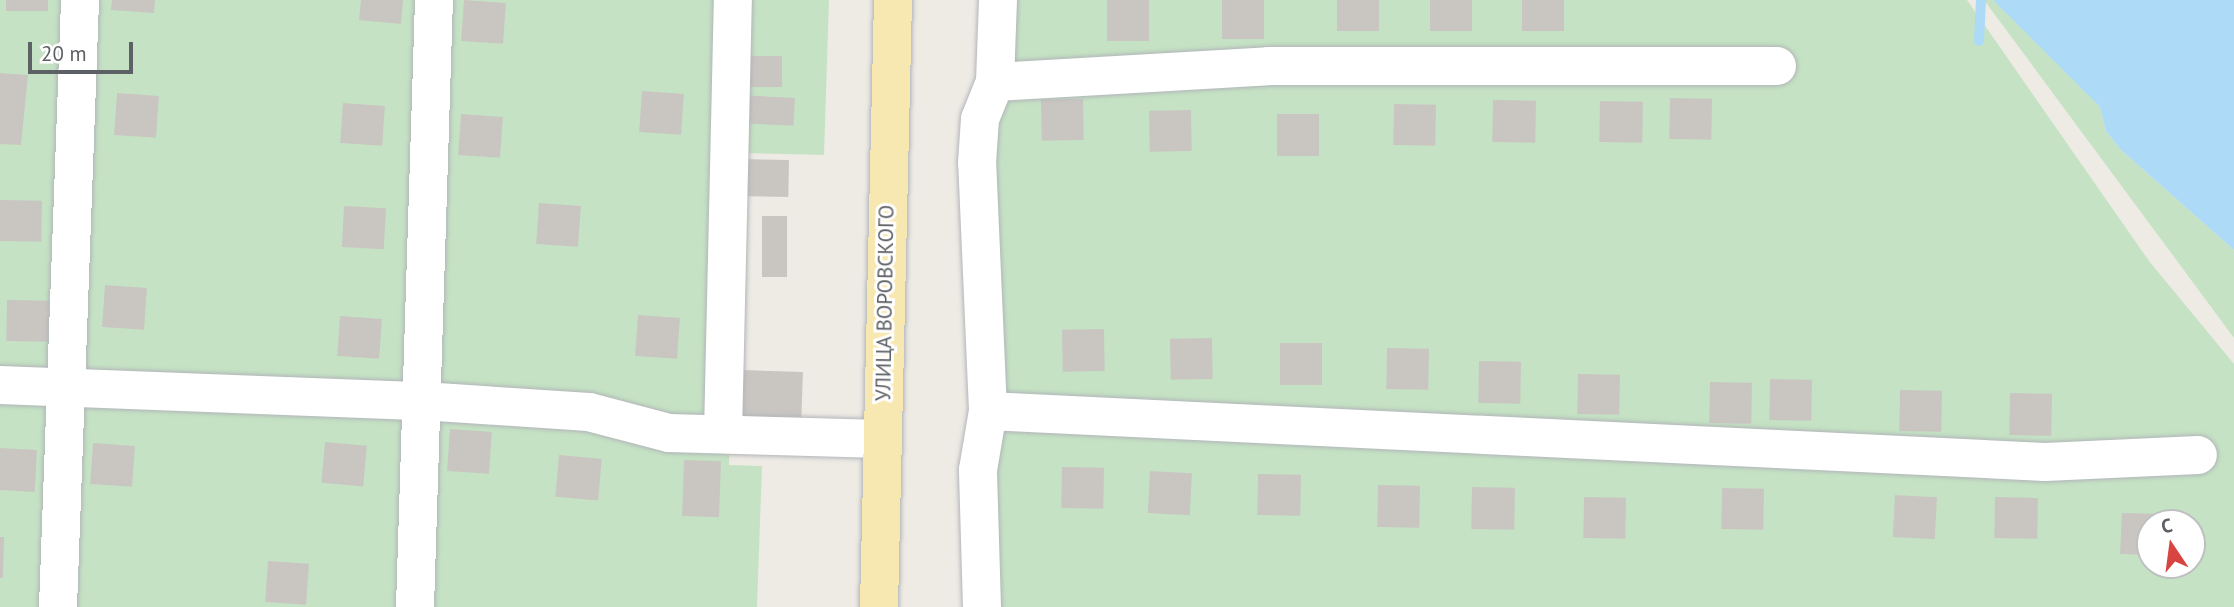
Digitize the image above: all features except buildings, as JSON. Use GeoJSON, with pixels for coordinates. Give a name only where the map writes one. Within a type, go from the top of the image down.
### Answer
{"type":"FeatureCollection","features":[{"type":"Feature","properties":{"kind":"main road","name":"УЛИЦА ВОРОВСКОГО"},"geometry":{"type":"LineString","coordinates":[[878,607],[893,0]]}},
{"type":"Feature","properties":{"kind":"lane"},"geometry":{"type":"LineString","coordinates":[[58,607],[80,0]]}},
{"type":"Feature","properties":{"kind":"lane"},"geometry":{"type":"LineString","coordinates":[[415,607],[434,0]]}},
{"type":"Feature","properties":{"kind":"lane"},"geometry":{"type":"LineString","coordinates":[[723,434],[733,0]]}},
{"type":"Feature","properties":{"kind":"lane"},"geometry":{"type":"LineString","coordinates":[[982,607],[978,470],[988,411],[977,163],[980,119],[995,82],[998,0]]}},
{"type":"Feature","properties":{"kind":"lane"},"geometry":{"type":"LineString","coordinates":[[995,82],[1269,65],[1777,66]]}},
{"type":"Feature","properties":{"kind":"lane"},"geometry":{"type":"LineString","coordinates":[[0,385],[422,401],[589,412],[669,433],[881,439]]}},
{"type":"Feature","properties":{"kind":"lane"},"geometry":{"type":"LineString","coordinates":[[988,411],[2045,462],[2197,455]]}},
{"type":"Feature","properties":{"kind":"green space"},"geometry":{"type":"Polygon","coordinates":[[[0,0],[829,0],[824,155],[741,153],[729,465],[762,466],[757,607],[0,607],[0,0]]]}},
{"type":"Feature","properties":{"kind":"green space"},"geometry":{"type":"Polygon","coordinates":[[[986,0],[1967,0],[2149,261],[2234,364],[2234,607],[975,607],[986,0]]]}},
{"type":"Feature","properties":{"kind":"green space"},"geometry":{"type":"Polygon","coordinates":[[[1984,0],[1993,0],[2049,50],[2100,107],[2106,131],[2120,149],[2234,250],[2234,338],[1984,0]]]}},
{"type":"Feature","properties":{"kind":"water"},"geometry":{"type":"Polygon","coordinates":[[[1993,0],[2234,0],[2234,250],[2120,149],[2106,131],[2100,107],[1993,0]]]}},
{"type":"Feature","properties":{"kind":"waterway"},"geometry":{"type":"LineString","coordinates":[[1979,41],[1981,0]]}}]}
